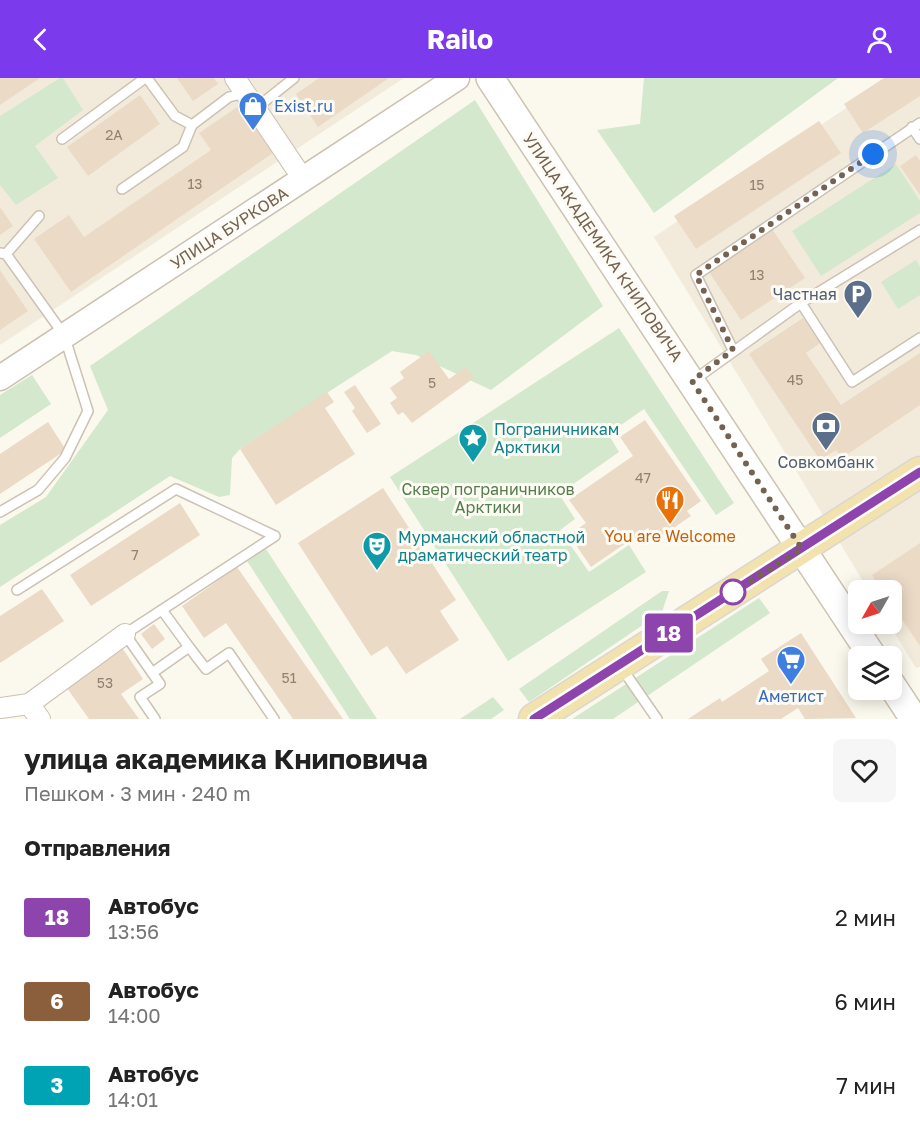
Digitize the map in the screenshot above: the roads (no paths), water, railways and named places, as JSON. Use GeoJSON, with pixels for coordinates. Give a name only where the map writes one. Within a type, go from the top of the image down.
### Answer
{"type":"FeatureCollection","features":[{"type":"Feature","properties":{"kind":"main road","name":"УЛИЦА АКАДЕМИКА КНИПОВИЧА"},"geometry":{"type":"LineString","coordinates":[[490,78],[866,646]]}},
{"type":"Feature","properties":{"kind":"main road"},"geometry":{"type":"LineString","coordinates":[[534,719],[920,472]]}},
{"type":"Feature","properties":{"kind":"main road"},"geometry":{"type":"LineString","coordinates":[[902,698],[912,710]]}},
{"type":"Feature","properties":{"kind":"street","name":"УЛИЦА БУРКОВА"},"geometry":{"type":"LineString","coordinates":[[0,378],[457,78]]}},
{"type":"Feature","properties":{"kind":"street"},"geometry":{"type":"LineString","coordinates":[[245,93],[303,179]]}},
{"type":"Feature","properties":{"kind":"street"},"geometry":{"type":"LineString","coordinates":[[0,708],[34,711],[125,634]]}},
{"type":"Feature","properties":{"kind":"lane"},"geometry":{"type":"LineString","coordinates":[[62,139],[146,78],[175,116],[192,125]]}},
{"type":"Feature","properties":{"kind":"lane"},"geometry":{"type":"LineString","coordinates":[[122,189],[183,147],[192,125],[229,97],[294,78]]}},
{"type":"Feature","properties":{"kind":"lane"},"geometry":{"type":"LineString","coordinates":[[733,350],[696,275],[916,125],[920,139]]}},
{"type":"Feature","properties":{"kind":"lane"},"geometry":{"type":"LineString","coordinates":[[0,512],[38,490],[65,458],[88,411],[64,336],[3,253],[39,216]]}},
{"type":"Feature","properties":{"kind":"lane"},"geometry":{"type":"LineString","coordinates":[[692,381],[801,303],[920,230]]}},
{"type":"Feature","properties":{"kind":"lane"},"geometry":{"type":"LineString","coordinates":[[801,303],[852,382],[920,338]]}},
{"type":"Feature","properties":{"kind":"lane"},"geometry":{"type":"LineString","coordinates":[[17,590],[176,489],[275,536],[125,634],[160,684],[140,697],[155,719]]}},
{"type":"Feature","properties":{"kind":"lane"},"geometry":{"type":"LineString","coordinates":[[162,610],[206,669],[229,653],[274,719]]}},
{"type":"Feature","properties":{"kind":"lane"},"geometry":{"type":"LineString","coordinates":[[152,673],[189,647]]}},
{"type":"Feature","properties":{"kind":"lane"},"geometry":{"type":"LineString","coordinates":[[620,664],[657,719]]}},
{"type":"Feature","properties":{"kind":"place","name":"Exist.ru"},"geometry":{"type":"Point","coordinates":[253,132]}},
{"type":"Feature","properties":{"kind":"place","name":"Частная"},"geometry":{"type":"Point","coordinates":[858,320]}},
{"type":"Feature","properties":{"kind":"place","name":"Совкомбанк"},"geometry":{"type":"Point","coordinates":[826,452]}},
{"type":"Feature","properties":{"kind":"place","name":"Пограничникам Арктики"},"geometry":{"type":"Point","coordinates":[473,464]}},
{"type":"Feature","properties":{"kind":"place","name":"You are Welcome"},"geometry":{"type":"Point","coordinates":[670,526]}},
{"type":"Feature","properties":{"kind":"place","name":"Мурманский областной драматический театр"},"geometry":{"type":"Point","coordinates":[377,572]}},
{"type":"Feature","properties":{"kind":"place","name":"Аметист"},"geometry":{"type":"Point","coordinates":[791,686]}},
{"type":"Feature","properties":{"kind":"park label","name":"Сквер пограничников Арктики"},"geometry":{"type":"Point","coordinates":[488,498]}}]}
